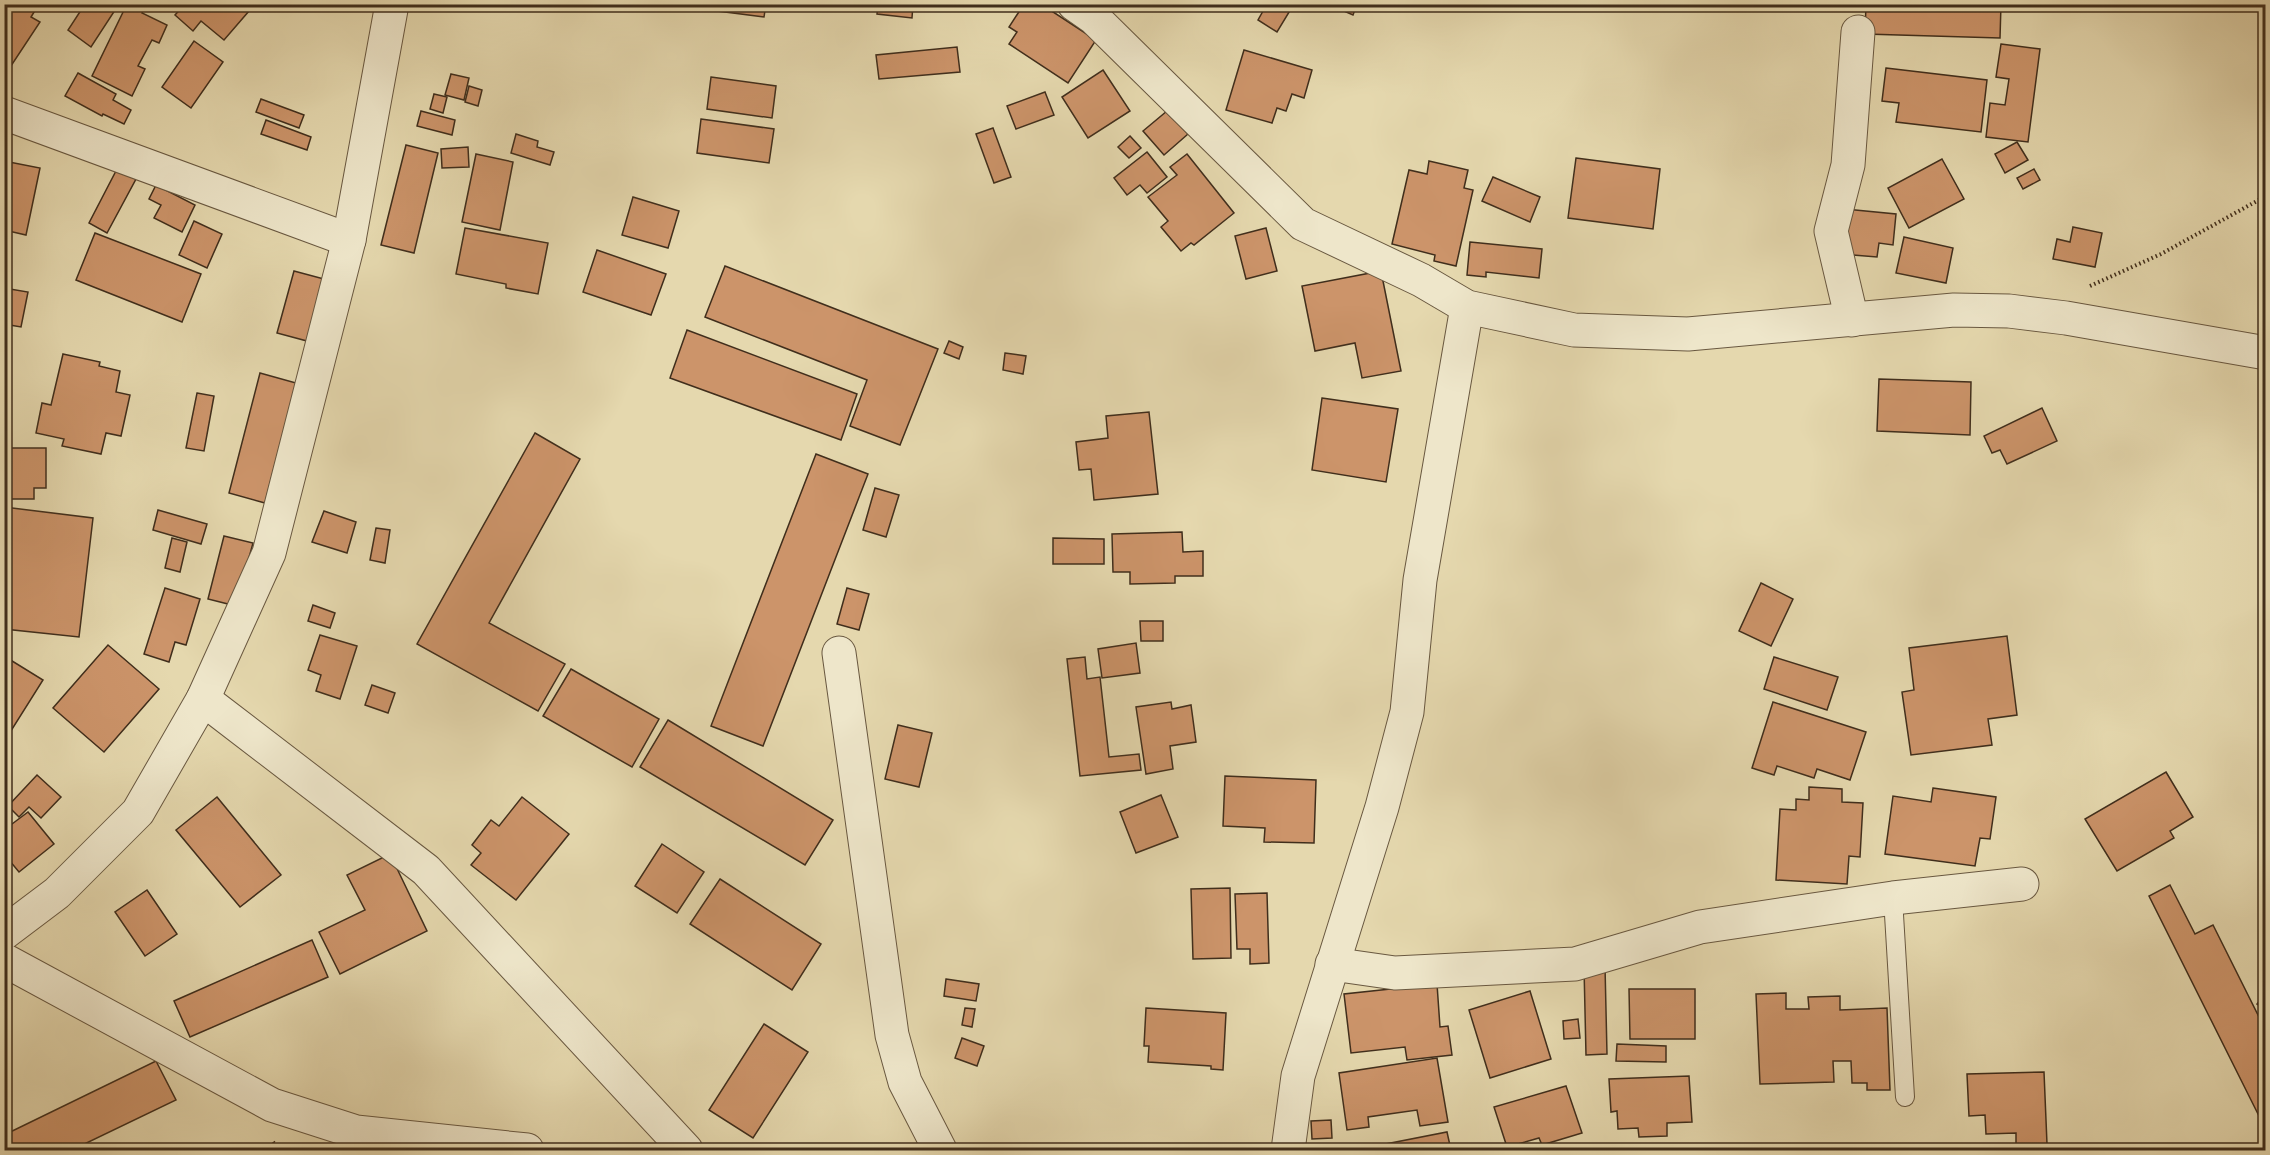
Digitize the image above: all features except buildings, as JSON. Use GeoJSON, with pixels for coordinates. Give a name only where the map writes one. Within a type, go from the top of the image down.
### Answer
{"type":"FeatureCollection","features":[{"type":"Feature","properties":{"kind":"street"},"geometry":{"type":"LineString","coordinates":[[4,933],[57,893],[138,812],[203,699],[268,553],[349,240],[392,4]]}},
{"type":"Feature","properties":{"kind":"street"},"geometry":{"type":"LineString","coordinates":[[1074,4],[1103,26],[1303,224],[1421,280],[1467,307],[1574,330],[1638,334],[1688,334],[1954,310],[2031,313],[2265,353]]}},
{"type":"Feature","properties":{"kind":"street"},"geometry":{"type":"LineString","coordinates":[[1852,320],[1831,231],[1848,165],[1858,32]]}},
{"type":"Feature","properties":{"kind":"street"},"geometry":{"type":"LineString","coordinates":[[4,113],[349,240]]}},
{"type":"Feature","properties":{"kind":"street"},"geometry":{"type":"LineString","coordinates":[[1288,1150],[1299,1076],[1382,807],[1407,712],[1420,580],[1467,307]]}},
{"type":"Feature","properties":{"kind":"street"},"geometry":{"type":"LineString","coordinates":[[839,653],[892,1035],[905,1082],[940,1150]]}},
{"type":"Feature","properties":{"kind":"street"},"geometry":{"type":"LineString","coordinates":[[203,699],[426,870],[686,1150]]}},
{"type":"Feature","properties":{"kind":"street"},"geometry":{"type":"LineString","coordinates":[[1332,964],[1395,973],[1575,964],[1701,927],[1893,898],[2022,884]]}},
{"type":"Feature","properties":{"kind":"street"},"geometry":{"type":"LineString","coordinates":[[4,960],[272,1105],[356,1132],[527,1150]]}},
{"type":"Feature","properties":{"kind":"lane"},"geometry":{"type":"LineString","coordinates":[[1893,898],[1905,1097]]}},
{"type":"Feature","properties":{"kind":"path"},"geometry":{"type":"LineString","coordinates":[[2083,289],[2161,255],[2265,196]]}}]}
